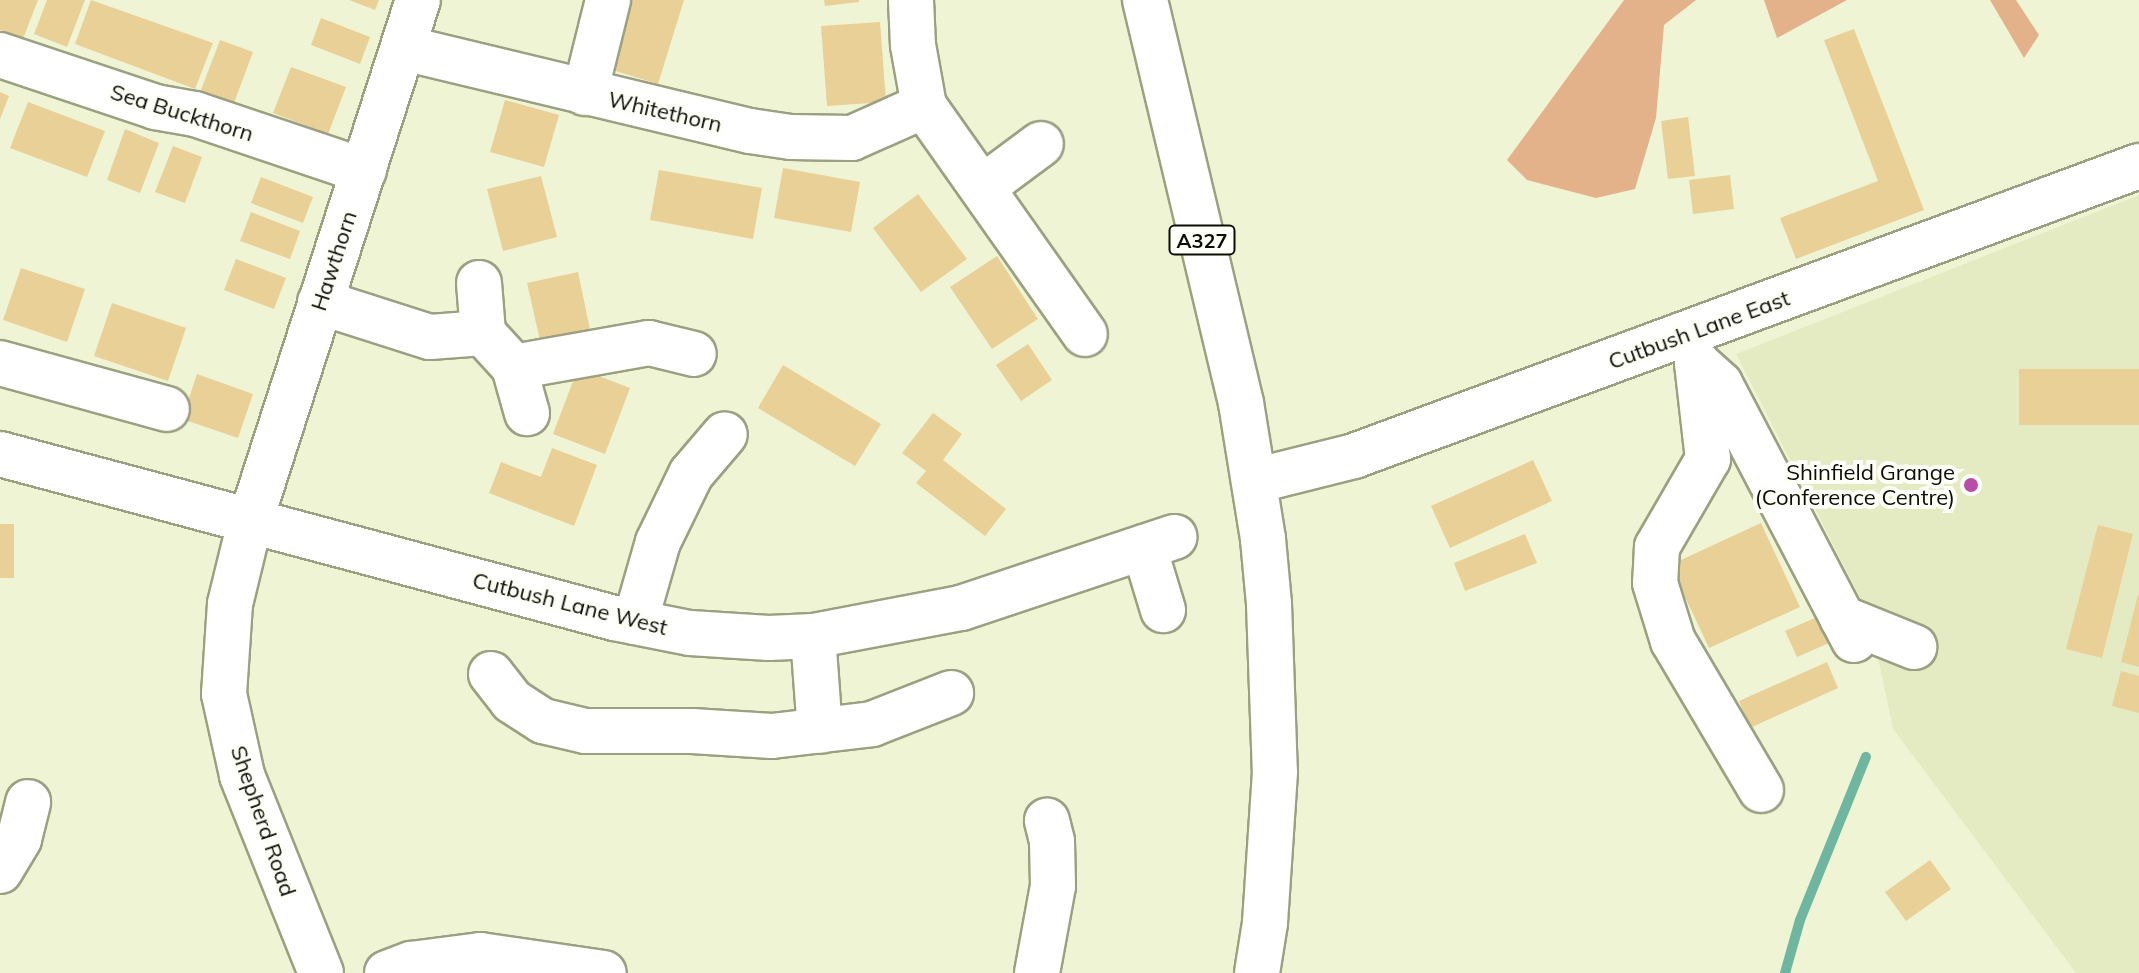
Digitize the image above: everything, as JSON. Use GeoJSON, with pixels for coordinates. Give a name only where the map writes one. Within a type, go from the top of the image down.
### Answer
{"type":"FeatureCollection","features":[{"type":"Feature","properties":{"kind":"street","name":"Hawthorn"},"geometry":{"type":"LineString","coordinates":[[250,522],[418,0]]}},
{"type":"Feature","properties":{"kind":"street"},"geometry":{"type":"LineString","coordinates":[[585,93],[608,0]]}},
{"type":"Feature","properties":{"kind":"street"},"geometry":{"type":"LineString","coordinates":[[911,0],[913,45],[924,106],[1085,334]]}},
{"type":"Feature","properties":{"kind":"street","name":"A327"},"geometry":{"type":"LineString","coordinates":[[1145,0],[1241,403],[1269,604],[1275,772],[1267,897],[1257,973]]}},
{"type":"Feature","properties":{"kind":"street","name":"Whitethorn"},"geometry":{"type":"LineString","coordinates":[[404,48],[750,131],[791,137],[852,138],[924,106]]}},
{"type":"Feature","properties":{"kind":"street","name":"Sea Buckthorn"},"geometry":{"type":"LineString","coordinates":[[0,55],[155,107],[195,114],[364,171]]}},
{"type":"Feature","properties":{"kind":"street"},"geometry":{"type":"LineString","coordinates":[[983,187],[1041,144]]}},
{"type":"Feature","properties":{"kind":"street","name":"Cutbush Lane East"},"geometry":{"type":"LineString","coordinates":[[1254,481],[1354,456],[1690,350],[2139,166]]}},
{"type":"Feature","properties":{"kind":"street"},"geometry":{"type":"LineString","coordinates":[[479,283],[483,333],[514,367],[527,413]]}},
{"type":"Feature","properties":{"kind":"street"},"geometry":{"type":"LineString","coordinates":[[320,302],[430,337],[483,333]]}},
{"type":"Feature","properties":{"kind":"street"},"geometry":{"type":"LineString","coordinates":[[514,367],[649,343],[694,354]]}},
{"type":"Feature","properties":{"kind":"street"},"geometry":{"type":"LineString","coordinates":[[1690,350],[1720,384],[1848,629],[1914,647]]}},
{"type":"Feature","properties":{"kind":"street"},"geometry":{"type":"LineString","coordinates":[[1690,350],[1708,459],[1657,547],[1655,583],[1673,641],[1761,790]]}},
{"type":"Feature","properties":{"kind":"street"},"geometry":{"type":"LineString","coordinates":[[0,363],[167,409]]}},
{"type":"Feature","properties":{"kind":"street"},"geometry":{"type":"LineString","coordinates":[[635,622],[658,542],[691,474],[725,434]]}},
{"type":"Feature","properties":{"kind":"street","name":"Cutbush Lane West"},"geometry":{"type":"LineString","coordinates":[[0,454],[635,622],[690,633],[769,638],[813,636],[961,608],[1159,542],[1163,610]]}},
{"type":"Feature","properties":{"kind":"street","name":"Shepherd Road"},"geometry":{"type":"LineString","coordinates":[[250,522],[230,604],[224,694],[242,775],[321,973]]}},
{"type":"Feature","properties":{"kind":"street"},"geometry":{"type":"LineString","coordinates":[[813,636],[820,731]]}},
{"type":"Feature","properties":{"kind":"street"},"geometry":{"type":"LineString","coordinates":[[491,674],[512,701],[543,721],[585,731],[666,730],[772,736],[872,724],[951,693]]}},
{"type":"Feature","properties":{"kind":"street"},"geometry":{"type":"LineString","coordinates":[[0,871],[19,839],[28,802]]}},
{"type":"Feature","properties":{"kind":"street"},"geometry":{"type":"LineString","coordinates":[[1037,973],[1053,886],[1052,841],[1047,821]]}},
{"type":"Feature","properties":{"kind":"street"},"geometry":{"type":"LineString","coordinates":[[387,973],[411,964],[480,955],[604,973]]}},
{"type":"Feature","properties":{"kind":"shaded area"},"geometry":{"type":"Polygon","coordinates":[[[1624,0],[1696,0],[1664,25],[1656,118],[1635,189],[1596,198],[1527,180],[1507,160],[1624,0]]]}},
{"type":"Feature","properties":{"kind":"shaded area"},"geometry":{"type":"Polygon","coordinates":[[[1764,0],[1847,0],[1777,38],[1764,0]]]}},
{"type":"Feature","properties":{"kind":"shaded area"},"geometry":{"type":"Polygon","coordinates":[[[1990,0],[2016,0],[2039,35],[2024,58],[1990,0]]]}},
{"type":"Feature","properties":{"kind":"shaded area","name":"Shinfield Grange (Conference Centre)"},"geometry":{"type":"Polygon","coordinates":[[[2139,195],[2139,973],[2076,973],[1893,729],[1869,615],[1736,354],[2139,195]]]}},
{"type":"Feature","properties":{"kind":"building"},"geometry":{"type":"Polygon","coordinates":[[[0,0],[38,0],[23,39],[0,30],[0,0]]]}},
{"type":"Feature","properties":{"kind":"building"},"geometry":{"type":"Polygon","coordinates":[[[47,0],[85,0],[67,47],[34,34],[47,0]]]}},
{"type":"Feature","properties":{"kind":"building"},"geometry":{"type":"Polygon","coordinates":[[[91,0],[213,43],[195,89],[75,44],[91,0]]]}},
{"type":"Feature","properties":{"kind":"building"},"geometry":{"type":"Polygon","coordinates":[[[349,0],[379,0],[375,10],[349,0]]]}},
{"type":"Feature","properties":{"kind":"building"},"geometry":{"type":"Polygon","coordinates":[[[627,0],[684,0],[658,84],[606,68],[627,0]]]}},
{"type":"Feature","properties":{"kind":"building"},"geometry":{"type":"Polygon","coordinates":[[[824,0],[859,0],[859,2],[825,6],[824,0]]]}},
{"type":"Feature","properties":{"kind":"building"},"geometry":{"type":"Polygon","coordinates":[[[321,18],[370,37],[360,64],[311,45],[321,18]]]}},
{"type":"Feature","properties":{"kind":"building"},"geometry":{"type":"Polygon","coordinates":[[[880,22],[886,102],[827,106],[821,26],[880,22]]]}},
{"type":"Feature","properties":{"kind":"building"},"geometry":{"type":"Polygon","coordinates":[[[1854,29],[1924,210],[1796,259],[1780,218],[1878,181],[1824,40],[1854,29]]]}},
{"type":"Feature","properties":{"kind":"building"},"geometry":{"type":"Polygon","coordinates":[[[220,40],[253,52],[234,103],[201,90],[220,40]]]}},
{"type":"Feature","properties":{"kind":"building"},"geometry":{"type":"Polygon","coordinates":[[[291,67],[346,87],[328,134],[273,113],[291,67]]]}},
{"type":"Feature","properties":{"kind":"building"},"geometry":{"type":"Polygon","coordinates":[[[0,92],[9,96],[0,119],[0,92]]]}},
{"type":"Feature","properties":{"kind":"building"},"geometry":{"type":"Polygon","coordinates":[[[505,100],[559,115],[544,167],[490,152],[505,100]]]}},
{"type":"Feature","properties":{"kind":"building"},"geometry":{"type":"Polygon","coordinates":[[[28,102],[105,131],[87,177],[10,148],[28,102]]]}},
{"type":"Feature","properties":{"kind":"building"},"geometry":{"type":"Polygon","coordinates":[[[1688,117],[1695,176],[1668,179],[1661,121],[1688,117]]]}},
{"type":"Feature","properties":{"kind":"building"},"geometry":{"type":"Polygon","coordinates":[[[125,129],[159,143],[140,193],[107,180],[125,129]]]}},
{"type":"Feature","properties":{"kind":"building"},"geometry":{"type":"Polygon","coordinates":[[[173,146],[202,157],[185,203],[155,192],[173,146]]]}},
{"type":"Feature","properties":{"kind":"building"},"geometry":{"type":"Polygon","coordinates":[[[783,168],[860,182],[851,232],[774,218],[783,168]]]}},
{"type":"Feature","properties":{"kind":"building"},"geometry":{"type":"Polygon","coordinates":[[[659,170],[762,188],[753,239],[650,220],[659,170]]]}},
{"type":"Feature","properties":{"kind":"building"},"geometry":{"type":"Polygon","coordinates":[[[1730,175],[1734,209],[1693,214],[1689,180],[1730,175]]]}},
{"type":"Feature","properties":{"kind":"building"},"geometry":{"type":"Polygon","coordinates":[[[541,176],[557,237],[503,251],[487,189],[541,176]]]}},
{"type":"Feature","properties":{"kind":"building"},"geometry":{"type":"Polygon","coordinates":[[[261,177],[313,197],[303,223],[251,203],[261,177]]]}},
{"type":"Feature","properties":{"kind":"building"},"geometry":{"type":"Polygon","coordinates":[[[918,194],[967,259],[921,292],[873,228],[918,194]]]}},
{"type":"Feature","properties":{"kind":"building"},"geometry":{"type":"Polygon","coordinates":[[[251,212],[300,231],[290,259],[240,241],[251,212]]]}},
{"type":"Feature","properties":{"kind":"building"},"geometry":{"type":"Polygon","coordinates":[[[997,256],[1038,319],[992,349],[950,287],[997,256]]]}},
{"type":"Feature","properties":{"kind":"building"},"geometry":{"type":"Polygon","coordinates":[[[236,259],[286,278],[274,309],[224,290],[236,259]]]}},
{"type":"Feature","properties":{"kind":"building"},"geometry":{"type":"Polygon","coordinates":[[[21,268],[85,289],[67,342],[3,320],[21,268]]]}},
{"type":"Feature","properties":{"kind":"building"},"geometry":{"type":"Polygon","coordinates":[[[578,272],[592,339],[542,349],[527,283],[578,272]]]}},
{"type":"Feature","properties":{"kind":"building"},"geometry":{"type":"Polygon","coordinates":[[[112,303],[186,328],[168,381],[94,356],[112,303]]]}},
{"type":"Feature","properties":{"kind":"building"},"geometry":{"type":"Polygon","coordinates":[[[1028,344],[1052,380],[1021,401],[996,365],[1028,344]]]}},
{"type":"Feature","properties":{"kind":"building"},"geometry":{"type":"Polygon","coordinates":[[[783,365],[881,424],[855,466],[758,408],[783,365]]]}},
{"type":"Feature","properties":{"kind":"building"},"geometry":{"type":"Polygon","coordinates":[[[578,368],[630,388],[605,454],[553,434],[578,368]]]}},
{"type":"Feature","properties":{"kind":"building"},"geometry":{"type":"Polygon","coordinates":[[[2019,369],[2139,369],[2139,425],[2019,425],[2019,369]]]}},
{"type":"Feature","properties":{"kind":"building"},"geometry":{"type":"Polygon","coordinates":[[[197,374],[253,394],[238,438],[182,419],[197,374]]]}},
{"type":"Feature","properties":{"kind":"building"},"geometry":{"type":"Polygon","coordinates":[[[933,413],[962,434],[943,460],[1006,509],[985,536],[916,483],[926,471],[902,453],[933,413]]]}},
{"type":"Feature","properties":{"kind":"building"},"geometry":{"type":"Polygon","coordinates":[[[552,448],[597,465],[574,526],[489,493],[501,462],[541,477],[552,448]]]}},
{"type":"Feature","properties":{"kind":"building"},"geometry":{"type":"Polygon","coordinates":[[[1533,460],[1552,501],[1450,548],[1431,506],[1533,460]]]}},
{"type":"Feature","properties":{"kind":"building"},"geometry":{"type":"Polygon","coordinates":[[[1761,523],[1800,607],[1709,648],[1670,565],[1761,523]]]}},
{"type":"Feature","properties":{"kind":"building"},"geometry":{"type":"Polygon","coordinates":[[[0,524],[14,524],[14,578],[0,578],[0,524]]]}},
{"type":"Feature","properties":{"kind":"building"},"geometry":{"type":"Polygon","coordinates":[[[2098,525],[2133,534],[2102,658],[2066,649],[2098,525]]]}},
{"type":"Feature","properties":{"kind":"building"},"geometry":{"type":"Polygon","coordinates":[[[1525,534],[1537,563],[1465,591],[1454,563],[1525,534]]]}},
{"type":"Feature","properties":{"kind":"building"},"geometry":{"type":"Polygon","coordinates":[[[2139,596],[2139,667],[2121,662],[2139,596]]]}},
{"type":"Feature","properties":{"kind":"building"},"geometry":{"type":"Polygon","coordinates":[[[1817,617],[1829,643],[1797,657],[1785,631],[1817,617]]]}},
{"type":"Feature","properties":{"kind":"building"},"geometry":{"type":"Polygon","coordinates":[[[1827,662],[1838,688],[1750,728],[1739,701],[1827,662]]]}},
{"type":"Feature","properties":{"kind":"building"},"geometry":{"type":"Polygon","coordinates":[[[2121,671],[2139,676],[2139,713],[2112,706],[2121,671]]]}},
{"type":"Feature","properties":{"kind":"building"},"geometry":{"type":"Polygon","coordinates":[[[1930,860],[1951,889],[1906,921],[1885,892],[1930,860]]]}},
{"type":"Feature","properties":{"kind":"waterway"},"geometry":{"type":"LineString","coordinates":[[1785,973],[1800,920],[1866,757]]}},
{"type":"Feature","properties":{"kind":"place","name":"Shinfield Grange (Conference Centre)"},"geometry":{"type":"Point","coordinates":[1971,485]}}]}
